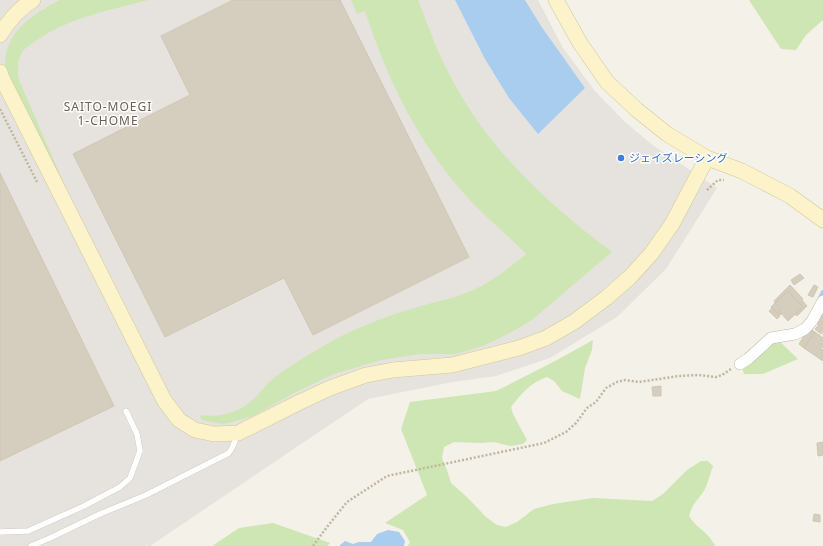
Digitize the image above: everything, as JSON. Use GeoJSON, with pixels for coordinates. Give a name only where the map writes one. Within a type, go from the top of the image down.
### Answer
{"type":"FeatureCollection","features":[{"type":"Feature","properties":{"kind":"street"},"geometry":{"type":"LineString","coordinates":[[0,35],[11,18],[31,0]]}},
{"type":"Feature","properties":{"kind":"street"},"geometry":{"type":"LineString","coordinates":[[556,0],[580,43],[607,82],[637,110],[667,134],[707,158],[742,171],[790,196],[823,220]]}},
{"type":"Feature","properties":{"kind":"street"},"geometry":{"type":"LineString","coordinates":[[0,72],[5,85],[164,400],[179,420],[195,430],[214,434],[238,433],[330,388],[366,375],[394,370],[452,365],[519,348],[546,338],[574,322],[630,277],[652,254],[672,224],[707,158]]}},
{"type":"Feature","properties":{"kind":"street"},"geometry":{"type":"LineString","coordinates":[[740,364],[748,359],[771,338],[795,334],[805,329],[812,321],[823,301]]}},
{"type":"Feature","properties":{"kind":"lane"},"geometry":{"type":"LineString","coordinates":[[0,532],[28,531],[84,506],[120,487],[130,478],[140,451],[137,434],[126,411]]}},
{"type":"Feature","properties":{"kind":"lane"},"geometry":{"type":"LineString","coordinates":[[31,546],[100,514],[146,495],[229,454],[234,446],[238,433]]}},
{"type":"Feature","properties":{"kind":"path"},"geometry":{"type":"LineString","coordinates":[[0,109],[40,187]]}},
{"type":"Feature","properties":{"kind":"path"},"geometry":{"type":"LineString","coordinates":[[702,195],[718,180]]}},
{"type":"Feature","properties":{"kind":"path"},"geometry":{"type":"LineString","coordinates":[[313,546],[347,502],[387,476],[544,443],[566,432],[576,423],[587,408],[596,402],[606,388],[617,382],[625,380],[639,382],[679,376],[698,375],[716,377],[740,364]]}},
{"type":"Feature","properties":{"kind":"shaded area"},"geometry":{"type":"Polygon","coordinates":[[[0,0],[538,0],[563,48],[595,91],[626,123],[654,146],[717,188],[666,269],[617,317],[550,358],[496,376],[453,382],[368,399],[150,546],[0,546],[0,0]]]}},
{"type":"Feature","properties":{"kind":"green space"},"geometry":{"type":"Polygon","coordinates":[[[60,0],[148,0],[88,16],[59,27],[28,47],[23,51],[20,58],[18,69],[19,80],[71,200],[6,76],[5,62],[7,49],[12,38],[19,29],[37,13],[60,0]]]}},
{"type":"Feature","properties":{"kind":"green space"},"geometry":{"type":"Polygon","coordinates":[[[351,0],[418,0],[434,42],[449,73],[469,108],[486,132],[504,155],[545,197],[566,216],[612,252],[532,320],[483,346],[456,354],[420,354],[381,360],[334,374],[296,392],[253,416],[221,424],[202,420],[199,415],[214,416],[236,411],[255,398],[269,382],[281,373],[332,341],[395,314],[467,293],[494,278],[526,254],[481,212],[449,176],[433,155],[394,85],[383,61],[365,11],[357,14],[351,0]]]}},
{"type":"Feature","properties":{"kind":"green space"},"geometry":{"type":"Polygon","coordinates":[[[749,0],[823,0],[823,20],[806,35],[796,50],[781,49],[749,0]]]}},
{"type":"Feature","properties":{"kind":"green space"},"geometry":{"type":"Polygon","coordinates":[[[777,339],[798,359],[763,374],[744,374],[741,365],[777,339]]]}},
{"type":"Feature","properties":{"kind":"green space"},"geometry":{"type":"Polygon","coordinates":[[[593,340],[592,350],[585,368],[580,399],[562,391],[554,381],[547,377],[531,385],[511,407],[513,414],[527,440],[523,444],[510,446],[494,442],[454,442],[444,447],[442,458],[451,483],[486,517],[497,525],[506,527],[517,522],[534,509],[553,504],[593,498],[652,501],[663,494],[687,470],[701,461],[708,461],[713,466],[708,482],[689,516],[709,537],[715,546],[408,546],[410,542],[403,530],[385,523],[427,495],[401,429],[410,402],[496,391],[593,340]]]}},
{"type":"Feature","properties":{"kind":"green space"},"geometry":{"type":"Polygon","coordinates":[[[273,523],[330,543],[328,546],[212,546],[239,528],[273,523]]]}},
{"type":"Feature","properties":{"kind":"water"},"geometry":{"type":"Polygon","coordinates":[[[455,0],[525,0],[541,26],[585,88],[538,134],[509,98],[485,59],[455,0]]]}},
{"type":"Feature","properties":{"kind":"water"},"geometry":{"type":"Polygon","coordinates":[[[388,530],[399,532],[405,541],[404,546],[339,546],[345,541],[353,544],[359,542],[371,542],[377,534],[388,530]]]}},
{"type":"Feature","properties":{"kind":"building"},"geometry":{"type":"Polygon","coordinates":[[[233,0],[340,0],[469,257],[313,335],[284,278],[165,337],[73,154],[190,95],[161,36],[233,0]]]}},
{"type":"Feature","properties":{"kind":"building"},"geometry":{"type":"Polygon","coordinates":[[[0,173],[114,406],[0,461],[0,173]]]}},
{"type":"Feature","properties":{"kind":"building"},"geometry":{"type":"Polygon","coordinates":[[[800,274],[804,278],[794,285],[791,280],[800,274]]]}},
{"type":"Feature","properties":{"kind":"building"},"geometry":{"type":"Polygon","coordinates":[[[790,285],[803,299],[802,300],[807,306],[797,316],[795,314],[803,307],[788,291],[775,303],[774,301],[790,285]]]}},
{"type":"Feature","properties":{"kind":"building"},"geometry":{"type":"Polygon","coordinates":[[[814,285],[818,287],[813,297],[808,295],[814,285]]]}},
{"type":"Feature","properties":{"kind":"building"},"geometry":{"type":"Polygon","coordinates":[[[788,291],[803,307],[788,321],[779,311],[781,309],[775,303],[788,291]]]}},
{"type":"Feature","properties":{"kind":"building"},"geometry":{"type":"Polygon","coordinates":[[[775,303],[781,309],[779,311],[782,313],[780,315],[771,307],[775,303]]]}},
{"type":"Feature","properties":{"kind":"building"},"geometry":{"type":"Polygon","coordinates":[[[772,308],[780,316],[777,319],[769,311],[772,308]]]}},
{"type":"Feature","properties":{"kind":"building"},"geometry":{"type":"Polygon","coordinates":[[[823,312],[823,331],[821,334],[815,329],[819,325],[816,323],[823,312]]]}},
{"type":"Feature","properties":{"kind":"building"},"geometry":{"type":"Polygon","coordinates":[[[809,328],[815,332],[804,348],[799,344],[809,328]]]}},
{"type":"Feature","properties":{"kind":"building"},"geometry":{"type":"Polygon","coordinates":[[[815,332],[823,338],[823,346],[821,349],[823,350],[823,361],[804,348],[815,332]]]}},
{"type":"Feature","properties":{"kind":"building"},"geometry":{"type":"Polygon","coordinates":[[[661,386],[661,396],[653,396],[652,387],[661,386]]]}},
{"type":"Feature","properties":{"kind":"building"},"geometry":{"type":"Polygon","coordinates":[[[823,442],[823,455],[818,456],[817,443],[823,442]]]}},
{"type":"Feature","properties":{"kind":"building"},"geometry":{"type":"Polygon","coordinates":[[[814,514],[820,515],[820,522],[813,521],[814,514]]]}},
{"type":"Feature","properties":{"kind":"waterway"},"geometry":{"type":"LineString","coordinates":[[819,300],[823,292]]}},
{"type":"Feature","properties":{"kind":"place","name":"ジェイズレーシング"},"geometry":{"type":"Point","coordinates":[621,158]}},
{"type":"Feature","properties":{"kind":"district","name":"SAITO-MOEGI 1-CHOME"},"geometry":{"type":"Point","coordinates":[108,114]}}]}
